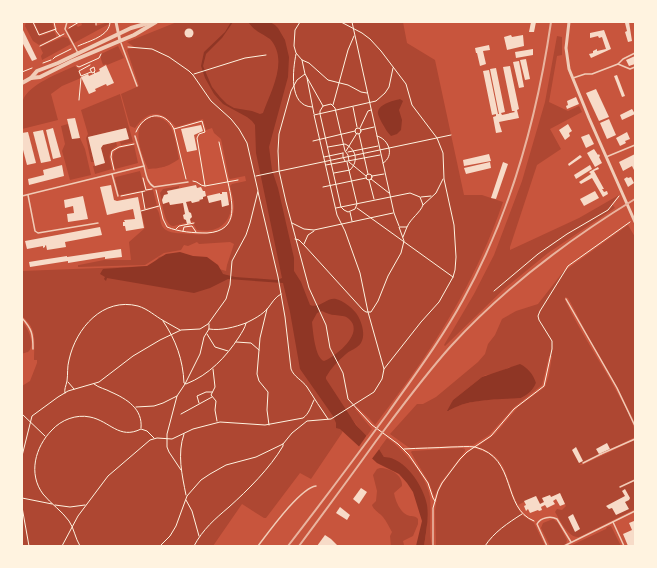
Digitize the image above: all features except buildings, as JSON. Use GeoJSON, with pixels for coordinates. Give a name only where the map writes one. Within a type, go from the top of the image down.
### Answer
{"type":"FeatureCollection","features":[{"type":"Feature","properties":{"kind":"street"},"geometry":{"type":"LineString","coordinates":[[116,22],[120,41]]}},
{"type":"Feature","properties":{"kind":"street"},"geometry":{"type":"LineString","coordinates":[[22,83],[31,78],[37,71],[58,63],[133,27],[152,22]]}},
{"type":"Feature","properties":{"kind":"street"},"geometry":{"type":"LineString","coordinates":[[31,78],[40,77],[72,60],[136,34],[156,22]]}},
{"type":"Feature","properties":{"kind":"street"},"geometry":{"type":"LineString","coordinates":[[569,22],[566,48],[567,59],[573,78],[606,157],[634,216],[635,222]]}},
{"type":"Feature","properties":{"kind":"lane"},"geometry":{"type":"LineString","coordinates":[[67,22],[65,29],[78,53]]}},
{"type":"Feature","properties":{"kind":"lane"},"geometry":{"type":"LineString","coordinates":[[120,41],[136,86]]}},
{"type":"Feature","properties":{"kind":"lane"},"geometry":{"type":"LineString","coordinates":[[573,78],[585,74],[592,74],[618,64],[624,58],[635,53]]}},
{"type":"Feature","properties":{"kind":"lane"},"geometry":{"type":"LineString","coordinates":[[618,64],[630,69],[635,67]]}},
{"type":"Feature","properties":{"kind":"lane"},"geometry":{"type":"LineString","coordinates":[[135,136],[148,182],[151,185],[154,187],[188,181]]}},
{"type":"Feature","properties":{"kind":"lane"},"geometry":{"type":"LineString","coordinates":[[606,157],[635,145]]}},
{"type":"Feature","properties":{"kind":"lane"},"geometry":{"type":"LineString","coordinates":[[22,196],[144,166]]}},
{"type":"Feature","properties":{"kind":"lane"},"geometry":{"type":"LineString","coordinates":[[112,174],[118,196]]}},
{"type":"Feature","properties":{"kind":"lane"},"geometry":{"type":"LineString","coordinates":[[28,195],[36,231],[38,233],[98,223]]}},
{"type":"Feature","properties":{"kind":"lane"},"geometry":{"type":"LineString","coordinates":[[566,299],[614,382],[635,426]]}},
{"type":"Feature","properties":{"kind":"lane"},"geometry":{"type":"LineString","coordinates":[[22,318],[30,328],[33,338],[33,349]]}},
{"type":"Feature","properties":{"kind":"lane"},"geometry":{"type":"LineString","coordinates":[[583,463],[635,438]]}},
{"type":"Feature","properties":{"kind":"lane"},"geometry":{"type":"LineString","coordinates":[[620,486],[635,480]]}},
{"type":"Feature","properties":{"kind":"lane"},"geometry":{"type":"LineString","coordinates":[[258,546],[291,504],[309,488],[316,486]]}},
{"type":"Feature","properties":{"kind":"lane"},"geometry":{"type":"LineString","coordinates":[[564,546],[635,511]]}},
{"type":"Feature","properties":{"kind":"lane"},"geometry":{"type":"LineString","coordinates":[[547,546],[538,527],[538,522],[550,517],[555,518],[571,543]]}},
{"type":"Feature","properties":{"kind":"lane"},"geometry":{"type":"LineString","coordinates":[[613,522],[624,546]]}},
{"type":"Feature","properties":{"kind":"path"},"geometry":{"type":"LineString","coordinates":[[33,22],[39,35],[56,29]]}},
{"type":"Feature","properties":{"kind":"path"},"geometry":{"type":"LineString","coordinates":[[54,22],[60,36]]}},
{"type":"Feature","properties":{"kind":"path"},"geometry":{"type":"LineString","coordinates":[[65,29],[79,22]]}},
{"type":"Feature","properties":{"kind":"path"},"geometry":{"type":"LineString","coordinates":[[42,63],[51,60],[106,32],[109,28],[110,22]]}},
{"type":"Feature","properties":{"kind":"path"},"geometry":{"type":"LineString","coordinates":[[300,22],[295,30],[294,46],[296,53],[294,84],[296,95],[300,102],[306,106],[312,107]]}},
{"type":"Feature","properties":{"kind":"path"},"geometry":{"type":"LineString","coordinates":[[341,22],[353,27],[370,39],[406,84],[412,105],[437,138],[443,153],[444,179],[456,240],[456,263],[453,278],[439,302],[421,322],[384,370]]}},
{"type":"Feature","properties":{"kind":"path"},"geometry":{"type":"LineString","coordinates":[[295,239],[299,240],[304,245],[363,310],[368,312],[373,310],[388,276],[402,253],[404,241],[389,193],[352,22]]}},
{"type":"Feature","properties":{"kind":"path"},"geometry":{"type":"LineString","coordinates":[[40,46],[67,33]]}},
{"type":"Feature","properties":{"kind":"path"},"geometry":{"type":"LineString","coordinates":[[333,106],[350,44],[354,35]]}},
{"type":"Feature","properties":{"kind":"path"},"geometry":{"type":"LineString","coordinates":[[123,48],[142,47],[152,49],[173,59],[193,75],[211,101],[231,119],[239,129],[246,143],[264,212],[286,317],[291,369],[295,376],[307,387],[328,420]]}},
{"type":"Feature","properties":{"kind":"path"},"geometry":{"type":"LineString","coordinates":[[296,53],[302,60],[309,63],[325,78],[367,93]]}},
{"type":"Feature","properties":{"kind":"path"},"geometry":{"type":"LineString","coordinates":[[193,75],[245,58],[266,55]]}},
{"type":"Feature","properties":{"kind":"path"},"geometry":{"type":"LineString","coordinates":[[302,60],[305,74],[323,106]]}},
{"type":"Feature","properties":{"kind":"path"},"geometry":{"type":"LineString","coordinates":[[89,62],[92,68],[94,68],[95,71],[93,72]]}},
{"type":"Feature","properties":{"kind":"path"},"geometry":{"type":"LineString","coordinates":[[90,65],[79,71],[81,76],[93,72]]}},
{"type":"Feature","properties":{"kind":"path"},"geometry":{"type":"LineString","coordinates":[[22,72],[35,67]]}},
{"type":"Feature","properties":{"kind":"path"},"geometry":{"type":"LineString","coordinates":[[92,68],[90,69],[93,72]]}},
{"type":"Feature","properties":{"kind":"path"},"geometry":{"type":"LineString","coordinates":[[314,115],[369,103],[380,98],[387,90],[393,68]]}},
{"type":"Feature","properties":{"kind":"path"},"geometry":{"type":"LineString","coordinates":[[305,74],[294,84],[279,134],[278,151],[280,171],[295,239],[309,288],[326,325],[330,348],[345,379],[348,399],[372,425],[404,449],[420,469],[428,483],[432,498],[435,501]]}},
{"type":"Feature","properties":{"kind":"path"},"geometry":{"type":"LineString","coordinates":[[79,100],[81,78]]}},
{"type":"Feature","properties":{"kind":"path"},"geometry":{"type":"LineString","coordinates":[[194,546],[199,537],[216,517],[244,492],[275,459],[283,444],[292,433],[307,421],[331,419],[376,390],[382,379],[384,370],[368,312],[359,267],[335,208],[312,107],[307,78]]}},
{"type":"Feature","properties":{"kind":"path"},"geometry":{"type":"LineString","coordinates":[[349,156],[345,152],[336,111],[333,106],[328,104],[323,106],[320,114],[341,207],[345,211],[350,212]]}},
{"type":"Feature","properties":{"kind":"path"},"geometry":{"type":"LineString","coordinates":[[353,106],[359,128],[361,130]]}},
{"type":"Feature","properties":{"kind":"path"},"geometry":{"type":"LineString","coordinates":[[313,140],[355,131],[359,128],[368,111],[371,110]]}},
{"type":"Feature","properties":{"kind":"path"},"geometry":{"type":"LineString","coordinates":[[174,129],[202,121],[205,132],[199,134],[196,138],[205,186]]}},
{"type":"Feature","properties":{"kind":"path"},"geometry":{"type":"LineString","coordinates":[[343,157],[361,130],[374,127]]}},
{"type":"Feature","properties":{"kind":"path"},"geometry":{"type":"LineString","coordinates":[[114,170],[111,157],[112,151],[119,147],[134,144],[137,130]]}},
{"type":"Feature","properties":{"kind":"path"},"geometry":{"type":"LineString","coordinates":[[323,187],[366,177],[368,174],[363,149],[358,134],[355,131]]}},
{"type":"Feature","properties":{"kind":"path"},"geometry":{"type":"LineString","coordinates":[[254,176],[451,135]]}},
{"type":"Feature","properties":{"kind":"path"},"geometry":{"type":"LineString","coordinates":[[376,136],[384,139],[390,148],[389,156],[385,162],[382,163]]}},
{"type":"Feature","properties":{"kind":"path"},"geometry":{"type":"LineString","coordinates":[[219,142],[232,204],[232,212],[227,225]]}},
{"type":"Feature","properties":{"kind":"path"},"geometry":{"type":"LineString","coordinates":[[328,147],[343,144],[349,146],[354,151],[356,159],[354,166],[349,170],[334,173]]}},
{"type":"Feature","properties":{"kind":"path"},"geometry":{"type":"LineString","coordinates":[[324,157],[379,146]]}},
{"type":"Feature","properties":{"kind":"path"},"geometry":{"type":"LineString","coordinates":[[326,165],[381,154]]}},
{"type":"Feature","properties":{"kind":"path"},"geometry":{"type":"LineString","coordinates":[[349,156],[347,161],[357,204],[356,207],[350,212]]}},
{"type":"Feature","properties":{"kind":"path"},"geometry":{"type":"LineString","coordinates":[[343,157],[366,177],[389,193]]}},
{"type":"Feature","properties":{"kind":"path"},"geometry":{"type":"LineString","coordinates":[[368,174],[372,176],[385,174]]}},
{"type":"Feature","properties":{"kind":"path"},"geometry":{"type":"LineString","coordinates":[[372,176],[370,180],[374,200]]}},
{"type":"Feature","properties":{"kind":"path"},"geometry":{"type":"LineString","coordinates":[[142,177],[146,190]]}},
{"type":"Feature","properties":{"kind":"path"},"geometry":{"type":"LineString","coordinates":[[403,237],[411,220],[422,209],[423,205],[436,193],[444,179]]}},
{"type":"Feature","properties":{"kind":"path"},"geometry":{"type":"LineString","coordinates":[[188,181],[196,181],[202,186],[205,186],[238,180]]}},
{"type":"Feature","properties":{"kind":"path"},"geometry":{"type":"LineString","coordinates":[[118,196],[156,189]]}},
{"type":"Feature","properties":{"kind":"path"},"geometry":{"type":"LineString","coordinates":[[142,191],[145,210]]}},
{"type":"Feature","properties":{"kind":"path"},"geometry":{"type":"LineString","coordinates":[[65,393],[64,391],[67,381],[69,359],[73,348],[86,324],[98,313],[116,305],[131,305],[145,309],[180,330],[197,330],[208,324],[226,299],[230,285],[230,271],[233,257],[246,235],[258,191]]}},
{"type":"Feature","properties":{"kind":"path"},"geometry":{"type":"LineString","coordinates":[[494,291],[538,254],[573,230],[608,210],[622,192]]}},
{"type":"Feature","properties":{"kind":"path"},"geometry":{"type":"LineString","coordinates":[[335,208],[410,193],[420,197],[433,196]]}},
{"type":"Feature","properties":{"kind":"path"},"geometry":{"type":"LineString","coordinates":[[420,197],[423,205]]}},
{"type":"Feature","properties":{"kind":"path"},"geometry":{"type":"LineString","coordinates":[[141,211],[160,206]]}},
{"type":"Feature","properties":{"kind":"path"},"geometry":{"type":"LineString","coordinates":[[356,207],[453,278]]}},
{"type":"Feature","properties":{"kind":"path"},"geometry":{"type":"LineString","coordinates":[[350,212],[352,222]]}},
{"type":"Feature","properties":{"kind":"path"},"geometry":{"type":"LineString","coordinates":[[292,223],[304,229],[314,230],[394,213]]}},
{"type":"Feature","properties":{"kind":"path"},"geometry":{"type":"LineString","coordinates":[[433,546],[433,511],[435,501],[442,483],[451,470],[467,452],[491,436],[514,409],[544,386],[552,349],[552,341],[538,316],[568,266],[630,222]]}},
{"type":"Feature","properties":{"kind":"path"},"geometry":{"type":"LineString","coordinates":[[183,231],[184,228],[194,223]]}},
{"type":"Feature","properties":{"kind":"path"},"geometry":{"type":"LineString","coordinates":[[176,230],[178,227],[189,225],[193,226],[196,233]]}},
{"type":"Feature","properties":{"kind":"path"},"geometry":{"type":"LineString","coordinates":[[399,227],[407,227]]}},
{"type":"Feature","properties":{"kind":"path"},"geometry":{"type":"LineString","coordinates":[[304,245],[308,235],[314,230]]}},
{"type":"Feature","properties":{"kind":"path"},"geometry":{"type":"LineString","coordinates":[[209,329],[215,330],[234,327],[246,323],[256,318],[267,309],[275,298],[281,294]]}},
{"type":"Feature","properties":{"kind":"path"},"geometry":{"type":"LineString","coordinates":[[267,309],[259,350],[257,377],[268,392],[267,410],[269,425]]}},
{"type":"Feature","properties":{"kind":"path"},"geometry":{"type":"LineString","coordinates":[[163,321],[172,335],[180,356],[185,384]]}},
{"type":"Feature","properties":{"kind":"path"},"geometry":{"type":"LineString","coordinates":[[185,384],[191,382],[213,368],[236,341],[245,328],[246,323]]}},
{"type":"Feature","properties":{"kind":"path"},"geometry":{"type":"LineString","coordinates":[[181,470],[169,452],[167,439],[171,414],[177,396],[185,384],[200,354],[209,329],[208,324]]}},
{"type":"Feature","properties":{"kind":"path"},"geometry":{"type":"LineString","coordinates":[[22,456],[30,422],[34,414],[65,393],[94,384],[140,351],[180,330]]}},
{"type":"Feature","properties":{"kind":"path"},"geometry":{"type":"LineString","coordinates":[[207,333],[215,347],[228,351]]}},
{"type":"Feature","properties":{"kind":"path"},"geometry":{"type":"LineString","coordinates":[[236,341],[251,343],[259,350]]}},
{"type":"Feature","properties":{"kind":"path"},"geometry":{"type":"LineString","coordinates":[[213,368],[215,387],[212,392],[212,397],[216,401],[215,410],[218,422]]}},
{"type":"Feature","properties":{"kind":"path"},"geometry":{"type":"LineString","coordinates":[[67,381],[74,389]]}},
{"type":"Feature","properties":{"kind":"path"},"geometry":{"type":"LineString","coordinates":[[94,384],[121,397],[136,407],[141,418],[141,429]]}},
{"type":"Feature","properties":{"kind":"path"},"geometry":{"type":"LineString","coordinates":[[199,404],[197,396],[206,392],[212,392]]}},
{"type":"Feature","properties":{"kind":"path"},"geometry":{"type":"LineString","coordinates":[[136,407],[154,406],[177,396]]}},
{"type":"Feature","properties":{"kind":"path"},"geometry":{"type":"LineString","coordinates":[[181,414],[212,397]]}},
{"type":"Feature","properties":{"kind":"path"},"geometry":{"type":"LineString","coordinates":[[62,546],[86,505],[108,476],[146,443],[154,438],[172,439],[193,429],[218,422],[269,425],[305,417],[314,400]]}},
{"type":"Feature","properties":{"kind":"path"},"geometry":{"type":"LineString","coordinates":[[22,414],[46,436]]}},
{"type":"Feature","properties":{"kind":"path"},"geometry":{"type":"LineString","coordinates":[[80,546],[72,527],[64,515],[40,488],[34,467],[35,458],[46,436],[58,424],[82,416],[95,418],[122,432],[141,429],[147,431],[154,438]]}},
{"type":"Feature","properties":{"kind":"path"},"geometry":{"type":"LineString","coordinates":[[305,417],[307,421]]}},
{"type":"Feature","properties":{"kind":"path"},"geometry":{"type":"LineString","coordinates":[[160,546],[170,536],[176,526],[187,496],[181,470],[181,450],[184,433]]}},
{"type":"Feature","properties":{"kind":"path"},"geometry":{"type":"LineString","coordinates":[[187,496],[202,480],[220,468],[226,465],[256,458],[283,444]]}},
{"type":"Feature","properties":{"kind":"path"},"geometry":{"type":"LineString","coordinates":[[404,449],[474,447],[488,452],[497,459],[504,471],[513,496],[522,514],[538,522]]}},
{"type":"Feature","properties":{"kind":"path"},"geometry":{"type":"LineString","coordinates":[[22,498],[70,507],[86,505]]}},
{"type":"Feature","properties":{"kind":"path"},"geometry":{"type":"LineString","coordinates":[[186,500],[192,511],[199,537]]}},
{"type":"Feature","properties":{"kind":"path"},"geometry":{"type":"LineString","coordinates":[[22,506],[29,546]]}},
{"type":"Feature","properties":{"kind":"path"},"geometry":{"type":"LineString","coordinates":[[485,546],[489,539],[522,514]]}},
{"type":"Feature","properties":{"kind":"shaded area"},"geometry":{"type":"Polygon","coordinates":[[[26,22],[32,22],[39,36],[54,31],[56,37],[39,45],[33,41],[25,26],[26,22]]]}},
{"type":"Feature","properties":{"kind":"shaded area"},"geometry":{"type":"Polygon","coordinates":[[[34,22],[52,22],[54,29],[40,34],[34,22]]]}},
{"type":"Feature","properties":{"kind":"shaded area"},"geometry":{"type":"Polygon","coordinates":[[[81,22],[95,22],[96,26],[108,22],[109,24],[74,43],[67,30],[76,25],[78,27],[82,25],[81,22]]]}},
{"type":"Feature","properties":{"kind":"shaded area"},"geometry":{"type":"Polygon","coordinates":[[[177,22],[403,22],[407,43],[435,60],[464,195],[482,195],[503,202],[489,239],[472,275],[444,327],[412,375],[375,425],[357,407],[355,409],[372,429],[366,437],[348,414],[342,433],[311,479],[300,473],[266,518],[242,504],[213,546],[22,546],[22,386],[30,381],[37,360],[34,360],[33,331],[31,326],[22,316],[22,271],[151,266],[159,257],[170,255],[226,271],[234,244],[230,242],[199,244],[197,242],[188,246],[184,245],[181,250],[164,253],[145,265],[78,267],[78,265],[104,260],[131,260],[129,242],[145,228],[141,211],[156,208],[164,228],[174,233],[205,234],[219,231],[230,222],[233,215],[234,204],[230,186],[232,184],[246,181],[245,176],[229,178],[221,139],[214,133],[212,128],[206,130],[203,119],[176,127],[166,117],[155,114],[145,117],[135,128],[130,126],[121,94],[139,86],[127,50],[136,48],[127,42],[177,22]]]}},
{"type":"Feature","properties":{"kind":"shaded area"},"geometry":{"type":"Polygon","coordinates":[[[231,22],[233,22],[222,38],[206,54],[203,66],[212,87],[227,104],[234,108],[260,114],[263,113],[277,76],[278,56],[270,39],[256,30],[248,22],[270,22],[278,28],[285,40],[289,57],[288,77],[269,147],[272,170],[278,188],[294,258],[294,271],[301,282],[310,305],[314,306],[336,299],[345,303],[351,308],[360,320],[363,328],[363,336],[360,344],[337,362],[326,379],[356,425],[379,449],[384,457],[392,458],[406,467],[418,482],[425,498],[428,510],[424,546],[416,546],[422,521],[413,492],[407,483],[399,474],[377,463],[340,429],[336,428],[336,423],[333,416],[300,369],[290,312],[283,283],[228,279],[210,288],[194,293],[107,278],[106,281],[104,279],[105,277],[100,274],[103,269],[147,266],[166,254],[180,252],[193,256],[207,257],[218,265],[223,274],[235,277],[277,280],[282,278],[256,153],[255,125],[247,117],[223,104],[214,94],[205,78],[201,66],[204,52],[225,32],[231,22]],[[322,311],[317,313],[312,322],[318,355],[324,361],[335,354],[347,343],[354,331],[353,325],[349,319],[322,311]]]}},
{"type":"Feature","properties":{"kind":"shaded area"},"geometry":{"type":"Polygon","coordinates":[[[557,36],[562,37],[562,55],[557,56],[549,102],[568,111],[579,106],[582,112],[550,129],[561,149],[537,165],[510,250],[579,218],[619,195],[612,204],[615,208],[548,253],[504,289],[445,346],[444,345],[474,294],[494,255],[522,181],[545,102],[557,36]]]}},
{"type":"Feature","properties":{"kind":"shaded area"},"geometry":{"type":"Polygon","coordinates":[[[63,37],[68,38],[71,44],[42,60],[41,56],[43,53],[40,47],[63,37]]]}},
{"type":"Feature","properties":{"kind":"shaded area"},"geometry":{"type":"Polygon","coordinates":[[[118,46],[124,58],[107,65],[103,65],[101,54],[118,46]]]}},
{"type":"Feature","properties":{"kind":"shaded area"},"geometry":{"type":"Polygon","coordinates":[[[75,66],[79,70],[78,71],[81,78],[62,86],[51,94],[58,120],[22,129],[21,114],[23,100],[26,94],[38,84],[75,66]]]}},
{"type":"Feature","properties":{"kind":"shaded area"},"geometry":{"type":"Polygon","coordinates":[[[120,94],[133,142],[121,145],[120,142],[129,139],[126,128],[88,137],[94,162],[91,162],[86,138],[88,134],[81,110],[120,94]]]}},
{"type":"Feature","properties":{"kind":"shaded area"},"geometry":{"type":"Polygon","coordinates":[[[400,99],[403,101],[399,110],[402,120],[401,130],[397,134],[391,136],[382,122],[378,111],[383,105],[400,99]]]}},
{"type":"Feature","properties":{"kind":"shaded area"},"geometry":{"type":"Polygon","coordinates":[[[152,117],[160,118],[170,126],[175,138],[179,159],[165,167],[148,169],[140,148],[139,133],[140,126],[152,117]]]}},
{"type":"Feature","properties":{"kind":"shaded area"},"geometry":{"type":"Polygon","coordinates":[[[68,124],[72,139],[80,138],[85,149],[91,175],[70,180],[62,151],[65,144],[61,126],[68,124]]]}},
{"type":"Feature","properties":{"kind":"shaded area"},"geometry":{"type":"Polygon","coordinates":[[[116,142],[117,146],[111,150],[110,153],[112,169],[95,174],[93,166],[105,163],[101,148],[103,145],[116,142]]]}},
{"type":"Feature","properties":{"kind":"shaded area"},"geometry":{"type":"Polygon","coordinates":[[[134,145],[138,163],[115,169],[113,157],[114,153],[118,149],[134,145]]]}},
{"type":"Feature","properties":{"kind":"shaded area"},"geometry":{"type":"Polygon","coordinates":[[[140,171],[145,190],[119,195],[115,178],[140,171]]]}},
{"type":"Feature","properties":{"kind":"shaded area"},"geometry":{"type":"Polygon","coordinates":[[[179,186],[179,188],[168,191],[168,194],[164,195],[162,200],[163,204],[169,202],[170,205],[183,203],[185,214],[183,215],[183,219],[186,220],[187,223],[174,226],[168,222],[166,218],[160,193],[163,189],[179,186]]]}},
{"type":"Feature","properties":{"kind":"shaded area"},"geometry":{"type":"Polygon","coordinates":[[[153,190],[157,206],[145,208],[142,192],[153,190]]]}},
{"type":"Feature","properties":{"kind":"shaded area"},"geometry":{"type":"Polygon","coordinates":[[[207,196],[209,203],[221,200],[222,207],[229,205],[229,202],[231,201],[231,209],[226,221],[222,225],[211,230],[197,230],[193,221],[190,222],[186,202],[191,201],[192,203],[199,201],[203,199],[203,197],[207,196]]]}},
{"type":"Feature","properties":{"kind":"shaded area"},"geometry":{"type":"Polygon","coordinates":[[[628,225],[635,237],[635,423],[571,303],[568,298],[565,297],[565,300],[577,324],[626,409],[635,431],[635,437],[579,465],[582,465],[635,440],[635,479],[618,487],[635,481],[635,509],[579,537],[575,537],[568,532],[555,512],[557,509],[562,510],[566,506],[560,493],[551,497],[550,495],[542,498],[544,502],[540,504],[536,496],[518,505],[501,463],[495,456],[477,447],[495,434],[519,406],[545,387],[549,375],[552,356],[549,356],[542,385],[513,408],[489,435],[473,445],[411,448],[390,434],[417,404],[423,404],[436,397],[478,362],[485,354],[488,344],[495,335],[502,319],[516,311],[538,304],[563,272],[628,225]],[[510,367],[495,374],[482,377],[453,400],[449,411],[464,404],[473,402],[493,399],[521,398],[534,388],[536,383],[510,367]]]}},
{"type":"Feature","properties":{"kind":"shaded area"},"geometry":{"type":"Polygon","coordinates":[[[22,322],[29,332],[31,345],[28,352],[22,354],[22,322]]]}},
{"type":"Feature","properties":{"kind":"shaded area"},"geometry":{"type":"Polygon","coordinates":[[[520,364],[530,372],[536,383],[532,390],[526,395],[521,398],[474,402],[447,411],[453,400],[482,377],[520,364]]]}},
{"type":"Feature","properties":{"kind":"shaded area"},"geometry":{"type":"Polygon","coordinates":[[[387,438],[394,443],[414,464],[420,472],[428,489],[430,497],[430,534],[432,546],[424,546],[427,527],[426,503],[388,457],[384,457],[379,449],[387,438]]]}},
{"type":"Feature","properties":{"kind":"shaded area"},"geometry":{"type":"Polygon","coordinates":[[[474,448],[488,453],[497,460],[505,475],[512,496],[522,515],[534,523],[545,546],[436,546],[435,511],[438,491],[451,471],[467,453],[474,448]]]}},
{"type":"Feature","properties":{"kind":"shaded area"},"geometry":{"type":"Polygon","coordinates":[[[465,449],[465,451],[441,482],[434,497],[427,479],[411,452],[465,449]]]}},
{"type":"Feature","properties":{"kind":"shaded area"},"geometry":{"type":"Polygon","coordinates":[[[377,469],[388,469],[398,475],[402,482],[402,486],[394,493],[400,509],[408,516],[416,517],[418,519],[418,524],[413,536],[403,541],[404,545],[413,546],[391,546],[390,536],[392,532],[382,516],[374,509],[372,505],[376,501],[377,491],[373,475],[377,469]]]}},
{"type":"Feature","properties":{"kind":"shaded area"},"geometry":{"type":"Polygon","coordinates":[[[553,519],[558,523],[567,540],[566,544],[561,546],[550,546],[541,528],[543,523],[553,519]]]}},
{"type":"Feature","properties":{"kind":"shaded area"},"geometry":{"type":"Polygon","coordinates":[[[611,526],[621,546],[570,546],[606,529],[607,527],[611,526]]]}},
{"type":"Feature","properties":{"kind":"pier"},"geometry":{"type":"Polygon","coordinates":[[[367,435],[380,448],[371,460],[358,448],[367,435]]]}},
{"type":"Feature","properties":{"kind":"railway"},"geometry":{"type":"LineString","coordinates":[[288,546],[376,430],[427,358],[455,315],[480,268],[508,200],[519,165],[538,94],[551,22]]}},
{"type":"Feature","properties":{"kind":"railway"},"geometry":{"type":"LineString","coordinates":[[299,546],[412,393],[441,357],[471,325],[515,285],[561,248],[635,199]]}}]}
